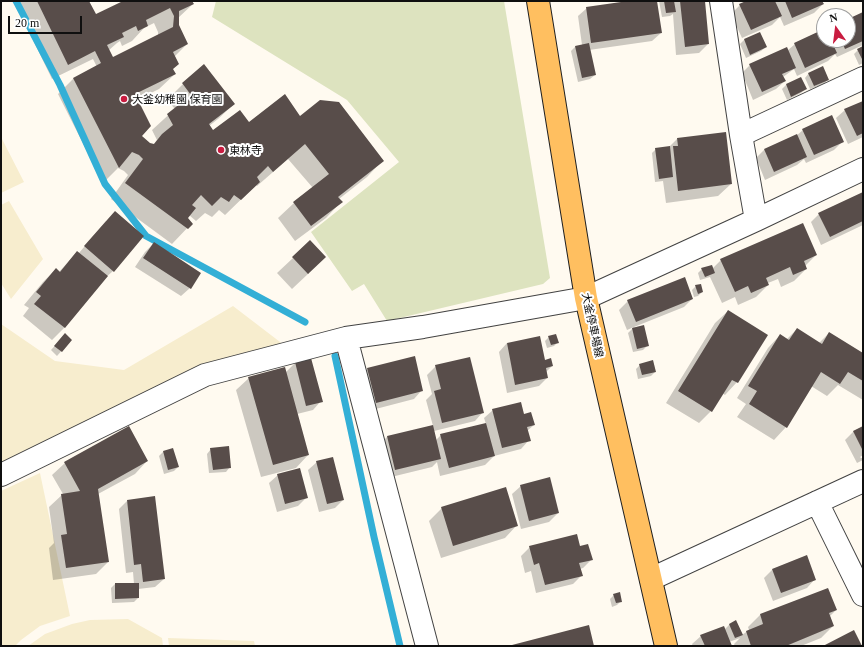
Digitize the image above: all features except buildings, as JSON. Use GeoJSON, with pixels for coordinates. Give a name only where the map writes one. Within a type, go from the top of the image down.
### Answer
{"type":"FeatureCollection","features":[{"type":"Feature","properties":{"kind":"main road","name":"大釜停車場線"},"geometry":{"type":"LineString","coordinates":[[538,1],[586,298],[666,646]]}},
{"type":"Feature","properties":{"kind":"street"},"geometry":{"type":"LineString","coordinates":[[721,1],[741,135],[756,220]]}},
{"type":"Feature","properties":{"kind":"street"},"geometry":{"type":"LineString","coordinates":[[741,135],[863,78]]}},
{"type":"Feature","properties":{"kind":"street"},"geometry":{"type":"LineString","coordinates":[[1,475],[205,375],[346,338],[423,327],[586,298],[863,169]]}},
{"type":"Feature","properties":{"kind":"street"},"geometry":{"type":"LineString","coordinates":[[346,338],[427,646]]}},
{"type":"Feature","properties":{"kind":"street"},"geometry":{"type":"LineString","coordinates":[[651,579],[863,481]]}},
{"type":"Feature","properties":{"kind":"street"},"geometry":{"type":"LineString","coordinates":[[817,502],[863,595]]}},
{"type":"Feature","properties":{"kind":"shaded area"},"geometry":{"type":"Polygon","coordinates":[[[1,137],[24,182],[1,193],[1,137]]]}},
{"type":"Feature","properties":{"kind":"shaded area"},"geometry":{"type":"Polygon","coordinates":[[[9,201],[43,259],[11,299],[1,283],[1,205],[9,201]]]}},
{"type":"Feature","properties":{"kind":"shaded area"},"geometry":{"type":"Polygon","coordinates":[[[233,306],[284,345],[5,466],[1,460],[1,324],[55,361],[124,370],[233,306]]]}},
{"type":"Feature","properties":{"kind":"shaded area"},"geometry":{"type":"Polygon","coordinates":[[[40,473],[70,616],[40,626],[15,646],[1,646],[1,491],[40,473]]]}},
{"type":"Feature","properties":{"kind":"shaded area"},"geometry":{"type":"Polygon","coordinates":[[[128,619],[162,638],[163,646],[28,646],[45,634],[72,624],[90,620],[128,619]]]}},
{"type":"Feature","properties":{"kind":"shaded area"},"geometry":{"type":"Polygon","coordinates":[[[168,638],[254,641],[255,646],[169,646],[168,638]]]}},
{"type":"Feature","properties":{"kind":"green space"},"geometry":{"type":"Polygon","coordinates":[[[216,1],[504,1],[550,278],[543,284],[387,321],[364,284],[352,291],[311,232],[399,162],[347,100],[212,17],[216,1]]]}},
{"type":"Feature","properties":{"kind":"waterway"},"geometry":{"type":"LineString","coordinates":[[16,1],[60,85],[105,184],[146,236],[305,322]]}},
{"type":"Feature","properties":{"kind":"waterway"},"geometry":{"type":"LineString","coordinates":[[335,356],[374,537],[400,646]]}},
{"type":"Feature","properties":{"kind":"place","name":"大釜幼稚園 保育園"},"geometry":{"type":"Point","coordinates":[124,99]}},
{"type":"Feature","properties":{"kind":"place","name":"東林寺"},"geometry":{"type":"Point","coordinates":[221,150]}}]}
